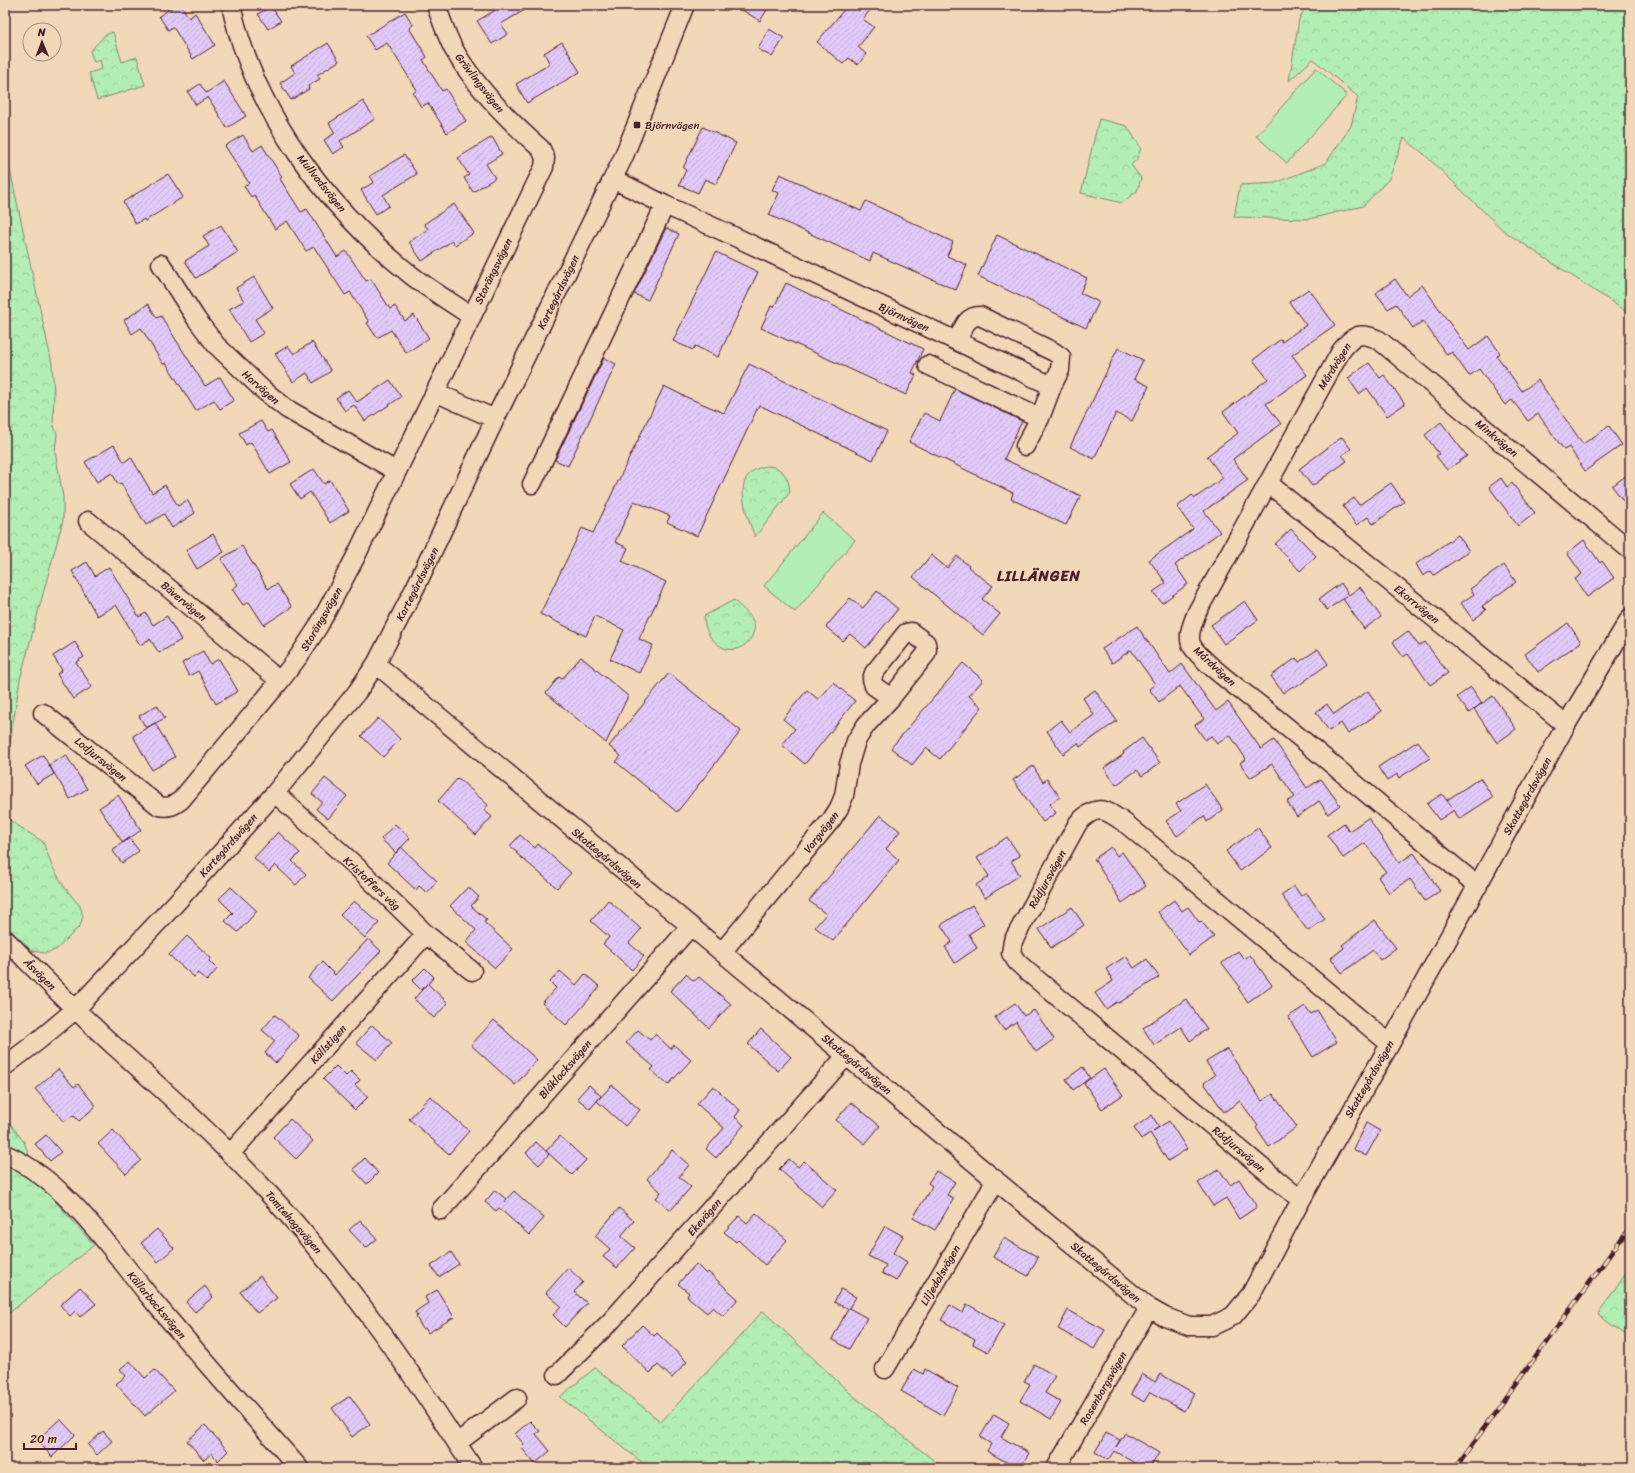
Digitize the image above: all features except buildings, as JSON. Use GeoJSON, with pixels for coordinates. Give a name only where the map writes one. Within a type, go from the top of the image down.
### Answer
{"type":"FeatureCollection","features":[{"type":"Feature","properties":{"kind":"street","name":"Mullvadsvägen"},"geometry":{"type":"LineString","coordinates":[[231,5],[245,52],[261,90],[278,122],[310,171],[343,211],[381,248],[411,275],[471,316]]}},
{"type":"Feature","properties":{"kind":"street","name":"Grävlingsvägen"},"geometry":{"type":"LineString","coordinates":[[436,5],[453,47],[475,80],[492,102],[541,149]]}},
{"type":"Feature","properties":{"kind":"street","name":"Kartegårdsvägen"},"geometry":{"type":"LineString","coordinates":[[5,1066],[76,1009],[175,904],[275,793],[357,692],[376,664],[416,586],[495,419],[623,158],[685,5]]}},
{"type":"Feature","properties":{"kind":"street","name":"Storängsvägen"},"geometry":{"type":"LineString","coordinates":[[159,806],[167,808],[181,800],[280,682],[318,627],[339,589],[544,167],[545,158],[541,149]]}},
{"type":"Feature","properties":{"kind":"street","name":"Björnvägen"},"geometry":{"type":"LineString","coordinates":[[613,179],[665,206],[729,234],[1052,386]]}},
{"type":"Feature","properties":{"kind":"street"},"geometry":{"type":"LineString","coordinates":[[532,484],[665,206]]}},
{"type":"Feature","properties":{"kind":"street","name":"Harvägen"},"geometry":{"type":"LineString","coordinates":[[160,264],[197,320],[216,344],[262,389],[288,409],[396,471]]}},
{"type":"Feature","properties":{"kind":"street"},"geometry":{"type":"LineString","coordinates":[[957,341],[969,319],[974,316],[980,316],[1054,352],[1061,357],[1060,370],[1052,386],[1040,418],[1025,446]]}},
{"type":"Feature","properties":{"kind":"street","name":"Mårdvägen"},"geometry":{"type":"LineString","coordinates":[[1360,334],[1350,340],[1341,351],[1197,612],[1190,633],[1191,644],[1196,651],[1221,674],[1478,886]]}},
{"type":"Feature","properties":{"kind":"street","name":"Minkvägen"},"geometry":{"type":"LineString","coordinates":[[1360,334],[1368,335],[1379,340],[1630,550]]}},
{"type":"Feature","properties":{"kind":"street"},"geometry":{"type":"LineString","coordinates":[[928,365],[1040,418]]}},
{"type":"Feature","properties":{"kind":"street"},"geometry":{"type":"LineString","coordinates":[[435,392],[495,419]]}},
{"type":"Feature","properties":{"kind":"street","name":"Ekorrvägen"},"geometry":{"type":"LineString","coordinates":[[1268,483],[1566,725]]}},
{"type":"Feature","properties":{"kind":"street","name":"Bävervägen"},"geometry":{"type":"LineString","coordinates":[[88,521],[280,682]]}},
{"type":"Feature","properties":{"kind":"street","name":"Skattegårdsvägen"},"geometry":{"type":"LineString","coordinates":[[376,664],[1149,1308],[1165,1317],[1189,1326],[1212,1326],[1233,1316],[1252,1294],[1301,1200],[1390,1044],[1566,725],[1630,618]]}},
{"type":"Feature","properties":{"kind":"street","name":"Vargvägen"},"geometry":{"type":"LineString","coordinates":[[722,952],[832,819],[844,796],[849,764],[856,741],[870,720],[891,698]]}},
{"type":"Feature","properties":{"kind":"street","name":"Lodjursvägen"},"geometry":{"type":"LineString","coordinates":[[43,713],[159,806]]}},
{"type":"Feature","properties":{"kind":"street","name":"Kristoffers väg"},"geometry":{"type":"LineString","coordinates":[[275,793],[357,867],[426,934],[472,971]]}},
{"type":"Feature","properties":{"kind":"street","name":"Rådjursvägen"},"geometry":{"type":"LineString","coordinates":[[1301,1200],[1028,972],[1017,962],[1011,953],[1013,941],[1078,823],[1089,812],[1096,810],[1113,814],[1390,1044]]}},
{"type":"Feature","properties":{"kind":"street","name":"Blåklocksvägen"},"geometry":{"type":"LineString","coordinates":[[441,1210],[690,927]]}},
{"type":"Feature","properties":{"kind":"street","name":"Källstigen"},"geometry":{"type":"LineString","coordinates":[[230,1154],[426,934]]}},
{"type":"Feature","properties":{"kind":"street","name":"Åsvägen"},"geometry":{"type":"LineString","coordinates":[[5,939],[76,1009]]}},
{"type":"Feature","properties":{"kind":"street","name":"Tomtehagsvägen"},"geometry":{"type":"LineString","coordinates":[[76,1009],[230,1154],[280,1206],[331,1265],[385,1338],[473,1468]]}},
{"type":"Feature","properties":{"kind":"street","name":"Ekevägen"},"geometry":{"type":"LineString","coordinates":[[557,1375],[612,1320],[847,1055]]}},
{"type":"Feature","properties":{"kind":"street","name":"Källarbacksvägen"},"geometry":{"type":"LineString","coordinates":[[5,1154],[29,1166],[44,1177],[60,1192],[104,1240],[150,1297],[299,1468]]}},
{"type":"Feature","properties":{"kind":"street","name":"Liljedalsvägen"},"geometry":{"type":"LineString","coordinates":[[885,1369],[988,1194],[995,1179]]}},
{"type":"Feature","properties":{"kind":"street","name":"Rosenborgsvägen"},"geometry":{"type":"LineString","coordinates":[[1056,1468],[1149,1308]]}},
{"type":"Feature","properties":{"kind":"street"},"geometry":{"type":"LineString","coordinates":[[457,1443],[517,1398]]}},
{"type":"Feature","properties":{"kind":"green space"},"geometry":{"type":"Polygon","coordinates":[[[1307,5],[1630,5],[1630,314],[1504,231],[1425,155],[1404,138],[1389,179],[1363,206],[1309,219],[1234,217],[1240,185],[1275,183],[1326,163],[1351,126],[1358,97],[1313,59],[1289,81],[1299,19],[1307,5]]]}},
{"type":"Feature","properties":{"kind":"green space"},"geometry":{"type":"Polygon","coordinates":[[[113,32],[122,62],[137,57],[145,85],[97,100],[89,73],[102,69],[100,60],[94,62],[90,51],[105,35],[113,32]]]}},
{"type":"Feature","properties":{"kind":"green space"},"geometry":{"type":"Polygon","coordinates":[[[1316,68],[1347,95],[1287,163],[1256,136],[1316,68]]]}},
{"type":"Feature","properties":{"kind":"green space"},"geometry":{"type":"Polygon","coordinates":[[[1099,119],[1127,126],[1141,148],[1137,159],[1131,165],[1141,178],[1137,191],[1122,203],[1081,193],[1099,119]]]}},
{"type":"Feature","properties":{"kind":"green space"},"geometry":{"type":"Polygon","coordinates":[[[5,147],[52,364],[54,393],[53,423],[57,434],[55,451],[63,497],[63,520],[20,679],[10,743],[5,751],[5,147]]]}},
{"type":"Feature","properties":{"kind":"green space"},"geometry":{"type":"Polygon","coordinates":[[[768,466],[778,469],[784,474],[787,478],[790,492],[755,537],[745,505],[743,494],[744,484],[748,476],[756,470],[768,466]]]}},
{"type":"Feature","properties":{"kind":"green space"},"geometry":{"type":"Polygon","coordinates":[[[823,513],[855,540],[795,612],[764,586],[823,513]]]}},
{"type":"Feature","properties":{"kind":"green space"},"geometry":{"type":"Polygon","coordinates":[[[734,600],[751,618],[754,623],[754,628],[752,636],[745,645],[737,649],[729,649],[721,647],[714,641],[705,626],[704,616],[734,600]]]}},
{"type":"Feature","properties":{"kind":"green space"},"geometry":{"type":"Polygon","coordinates":[[[5,817],[43,842],[52,866],[65,888],[80,906],[83,916],[80,926],[56,950],[45,953],[32,951],[21,944],[5,929],[5,817]]]}},
{"type":"Feature","properties":{"kind":"green space"},"geometry":{"type":"Polygon","coordinates":[[[5,1117],[24,1142],[40,1184],[94,1245],[9,1313],[5,1309],[5,1117]]]}},
{"type":"Feature","properties":{"kind":"green space"},"geometry":{"type":"Polygon","coordinates":[[[1630,1266],[1630,1338],[1598,1315],[1630,1266]]]}},
{"type":"Feature","properties":{"kind":"green space"},"geometry":{"type":"Polygon","coordinates":[[[763,1311],[850,1393],[943,1468],[649,1468],[560,1397],[595,1368],[661,1422],[763,1311]]]}},
{"type":"Feature","properties":{"kind":"railway"},"geometry":{"type":"LineString","coordinates":[[1455,1468],[1630,1227]]}},
{"type":"Feature","properties":{"kind":"place","name":"Björnvägen"},"geometry":{"type":"Point","coordinates":[637,125]}},
{"type":"Feature","properties":{"kind":"district","name":"LILLÄNGEN"},"geometry":{"type":"Point","coordinates":[1039,576]}}]}
